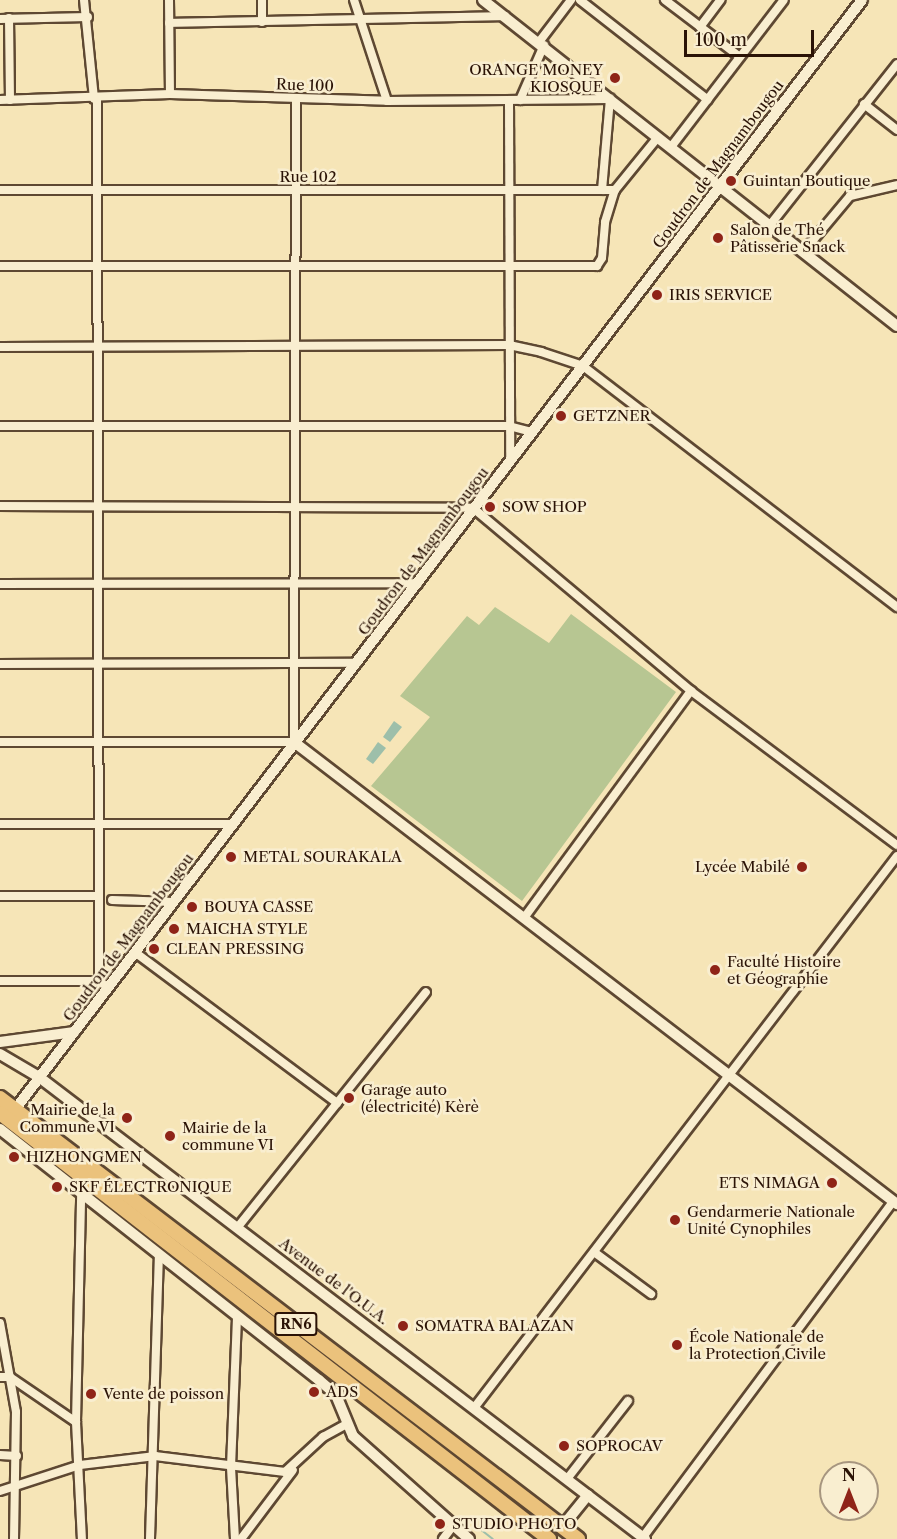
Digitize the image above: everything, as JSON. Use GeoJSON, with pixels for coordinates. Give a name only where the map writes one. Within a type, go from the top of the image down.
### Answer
{"type":"FeatureCollection","features":[{"type":"Feature","properties":{"kind":"highway","name":"RN6"},"geometry":{"type":"LineString","coordinates":[[0,1098],[4,1123],[549,1539]]}},
{"type":"Feature","properties":{"kind":"highway","name":"RN6"},"geometry":{"type":"LineString","coordinates":[[4,1123],[578,1539]]}},
{"type":"Feature","properties":{"kind":"street"},"geometry":{"type":"LineString","coordinates":[[84,0],[88,17],[95,98],[99,981]]}},
{"type":"Feature","properties":{"kind":"street"},"geometry":{"type":"LineString","coordinates":[[169,0],[170,94]]}},
{"type":"Feature","properties":{"kind":"street"},"geometry":{"type":"LineString","coordinates":[[262,0],[262,22]]}},
{"type":"Feature","properties":{"kind":"street"},"geometry":{"type":"LineString","coordinates":[[354,0],[364,21],[387,101]]}},
{"type":"Feature","properties":{"kind":"street"},"geometry":{"type":"LineString","coordinates":[[483,0],[897,326]]}},
{"type":"Feature","properties":{"kind":"street"},"geometry":{"type":"LineString","coordinates":[[520,100],[541,44],[571,0]]}},
{"type":"Feature","properties":{"kind":"street"},"geometry":{"type":"LineString","coordinates":[[580,0],[708,100]]}},
{"type":"Feature","properties":{"kind":"street"},"geometry":{"type":"LineString","coordinates":[[665,0],[740,57]]}},
{"type":"Feature","properties":{"kind":"street"},"geometry":{"type":"LineString","coordinates":[[700,27],[720,0]]}},
{"type":"Feature","properties":{"kind":"street"},"geometry":{"type":"LineString","coordinates":[[671,147],[784,0]]}},
{"type":"Feature","properties":{"kind":"street","name":"Goudron de Magnambougou"},"geometry":{"type":"LineString","coordinates":[[4,1123],[862,0]]}},
{"type":"Feature","properties":{"kind":"street"},"geometry":{"type":"LineString","coordinates":[[169,23],[364,21],[505,16]]}},
{"type":"Feature","properties":{"kind":"street"},"geometry":{"type":"LineString","coordinates":[[5,100],[5,18],[88,17]]}},
{"type":"Feature","properties":{"kind":"street"},"geometry":{"type":"LineString","coordinates":[[770,225],[897,64]]}},
{"type":"Feature","properties":{"kind":"street","name":"Rue 100"},"geometry":{"type":"LineString","coordinates":[[5,100],[170,94],[387,101],[609,99]]}},
{"type":"Feature","properties":{"kind":"street"},"geometry":{"type":"LineString","coordinates":[[294,742],[296,98]]}},
{"type":"Feature","properties":{"kind":"street"},"geometry":{"type":"LineString","coordinates":[[602,190],[609,99]]}},
{"type":"Feature","properties":{"kind":"street"},"geometry":{"type":"LineString","coordinates":[[509,100],[510,461]]}},
{"type":"Feature","properties":{"kind":"street"},"geometry":{"type":"LineString","coordinates":[[864,104],[897,129]]}},
{"type":"Feature","properties":{"kind":"street"},"geometry":{"type":"LineString","coordinates":[[0,266],[597,266],[602,258],[605,222],[615,190],[658,136]]}},
{"type":"Feature","properties":{"kind":"street"},"geometry":{"type":"LineString","coordinates":[[804,251],[850,196],[897,185]]}},
{"type":"Feature","properties":{"kind":"street","name":"Rue 102"},"geometry":{"type":"LineString","coordinates":[[0,190],[615,190]]}},
{"type":"Feature","properties":{"kind":"street"},"geometry":{"type":"LineString","coordinates":[[0,347],[509,345],[583,366],[897,606]]}},
{"type":"Feature","properties":{"kind":"street"},"geometry":{"type":"LineString","coordinates":[[0,426],[509,426],[532,432]]}},
{"type":"Feature","properties":{"kind":"street"},"geometry":{"type":"LineString","coordinates":[[0,506],[473,508],[691,691],[897,846]]}},
{"type":"Feature","properties":{"kind":"street"},"geometry":{"type":"LineString","coordinates":[[0,584],[418,583]]}},
{"type":"Feature","properties":{"kind":"street"},"geometry":{"type":"LineString","coordinates":[[0,664],[357,663]]}},
{"type":"Feature","properties":{"kind":"street"},"geometry":{"type":"LineString","coordinates":[[524,918],[691,691]]}},
{"type":"Feature","properties":{"kind":"street"},"geometry":{"type":"LineString","coordinates":[[0,742],[294,742],[895,1202],[644,1538]]}},
{"type":"Feature","properties":{"kind":"street"},"geometry":{"type":"LineString","coordinates":[[0,824],[232,825]]}},
{"type":"Feature","properties":{"kind":"street"},"geometry":{"type":"LineString","coordinates":[[474,1408],[897,856]]}},
{"type":"Feature","properties":{"kind":"street"},"geometry":{"type":"LineString","coordinates":[[0,896],[99,896]]}},
{"type":"Feature","properties":{"kind":"street"},"geometry":{"type":"LineString","coordinates":[[112,900],[174,902]]}},
{"type":"Feature","properties":{"kind":"street"},"geometry":{"type":"LineString","coordinates":[[135,953],[338,1103]]}},
{"type":"Feature","properties":{"kind":"street"},"geometry":{"type":"LineString","coordinates":[[0,981],[99,981],[109,988]]}},
{"type":"Feature","properties":{"kind":"street"},"geometry":{"type":"LineString","coordinates":[[237,1228],[426,992]]}},
{"type":"Feature","properties":{"kind":"street"},"geometry":{"type":"LineString","coordinates":[[0,1042],[74,1032]]}},
{"type":"Feature","properties":{"kind":"street","name":"Avenue de l'O.U.A."},"geometry":{"type":"LineString","coordinates":[[0,1054],[39,1077],[644,1538]]}},
{"type":"Feature","properties":{"kind":"street"},"geometry":{"type":"LineString","coordinates":[[4,1123],[81,1193],[336,1395],[345,1425],[353,1436],[452,1527],[469,1539]]}},
{"type":"Feature","properties":{"kind":"street"},"geometry":{"type":"LineString","coordinates":[[81,1193],[76,1422],[82,1539]]}},
{"type":"Feature","properties":{"kind":"street"},"geometry":{"type":"LineString","coordinates":[[594,1252],[651,1294]]}},
{"type":"Feature","properties":{"kind":"street"},"geometry":{"type":"LineString","coordinates":[[150,1539],[155,1456],[159,1254]]}},
{"type":"Feature","properties":{"kind":"street"},"geometry":{"type":"LineString","coordinates":[[235,1539],[231,1467],[237,1315]]}},
{"type":"Feature","properties":{"kind":"street"},"geometry":{"type":"LineString","coordinates":[[0,1323],[16,1412],[17,1487],[14,1539]]}},
{"type":"Feature","properties":{"kind":"street"},"geometry":{"type":"LineString","coordinates":[[0,1377],[10,1377],[76,1422]]}},
{"type":"Feature","properties":{"kind":"street"},"geometry":{"type":"LineString","coordinates":[[567,1479],[628,1401]]}},
{"type":"Feature","properties":{"kind":"street"},"geometry":{"type":"LineString","coordinates":[[241,1539],[295,1467],[323,1437],[345,1425]]}},
{"type":"Feature","properties":{"kind":"street"},"geometry":{"type":"LineString","coordinates":[[0,1455],[17,1456]]}},
{"type":"Feature","properties":{"kind":"street"},"geometry":{"type":"LineString","coordinates":[[0,1491],[80,1465],[155,1456],[285,1472],[295,1467]]}},
{"type":"Feature","properties":{"kind":"street"},"geometry":{"type":"LineString","coordinates":[[562,1527],[588,1495]]}},
{"type":"Feature","properties":{"kind":"street"},"geometry":{"type":"LineString","coordinates":[[444,1539],[452,1527]]}},
{"type":"Feature","properties":{"kind":"shaded area"},"geometry":{"type":"Polygon","coordinates":[[[495,607],[549,643],[571,614],[676,692],[522,901],[371,786],[430,717],[400,696],[467,616],[479,625],[495,607]]]}},
{"type":"Feature","properties":{"kind":"shaded area"},"geometry":{"type":"Polygon","coordinates":[[[394,721],[402,727],[390,742],[383,737],[394,721]]]}},
{"type":"Feature","properties":{"kind":"shaded area"},"geometry":{"type":"Polygon","coordinates":[[[378,742],[386,748],[373,764],[366,759],[378,742]]]}},
{"type":"Feature","properties":{"kind":"waterway"},"geometry":{"type":"LineString","coordinates":[[480,1529],[493,1539]]}},
{"type":"Feature","properties":{"kind":"place","name":"ORANGE MONEY KIOSQUE"},"geometry":{"type":"Point","coordinates":[615,78]}},
{"type":"Feature","properties":{"kind":"place","name":"Guintan Boutique"},"geometry":{"type":"Point","coordinates":[731,181]}},
{"type":"Feature","properties":{"kind":"place","name":"Salon de Thé Pâtisserie Snack"},"geometry":{"type":"Point","coordinates":[718,238]}},
{"type":"Feature","properties":{"kind":"place","name":"IRIS SERVICE"},"geometry":{"type":"Point","coordinates":[657,295]}},
{"type":"Feature","properties":{"kind":"place","name":"GETZNER"},"geometry":{"type":"Point","coordinates":[561,416]}},
{"type":"Feature","properties":{"kind":"place","name":"SOW SHOP"},"geometry":{"type":"Point","coordinates":[490,507]}},
{"type":"Feature","properties":{"kind":"place","name":"METAL SOURAKALA"},"geometry":{"type":"Point","coordinates":[231,857]}},
{"type":"Feature","properties":{"kind":"place","name":"Lycée Mabilé"},"geometry":{"type":"Point","coordinates":[802,867]}},
{"type":"Feature","properties":{"kind":"place","name":"BOUYA CASSE"},"geometry":{"type":"Point","coordinates":[192,907]}},
{"type":"Feature","properties":{"kind":"place","name":"MAICHA STYLE"},"geometry":{"type":"Point","coordinates":[174,929]}},
{"type":"Feature","properties":{"kind":"place","name":"CLEAN PRESSING"},"geometry":{"type":"Point","coordinates":[154,949]}},
{"type":"Feature","properties":{"kind":"place","name":"Faculté Histoire et Géographie"},"geometry":{"type":"Point","coordinates":[715,970]}},
{"type":"Feature","properties":{"kind":"place","name":"Garage auto (électricité) Kèrè"},"geometry":{"type":"Point","coordinates":[349,1098]}},
{"type":"Feature","properties":{"kind":"place","name":"Mairie de la Commune VI"},"geometry":{"type":"Point","coordinates":[127,1118]}},
{"type":"Feature","properties":{"kind":"place","name":"Mairie de la commune VI"},"geometry":{"type":"Point","coordinates":[170,1136]}},
{"type":"Feature","properties":{"kind":"place","name":"HIZHONGMEN"},"geometry":{"type":"Point","coordinates":[14,1157]}},
{"type":"Feature","properties":{"kind":"place","name":"ETS NIMAGA"},"geometry":{"type":"Point","coordinates":[832,1183]}},
{"type":"Feature","properties":{"kind":"place","name":"SKF ÉLECTRONIQUE"},"geometry":{"type":"Point","coordinates":[57,1187]}},
{"type":"Feature","properties":{"kind":"place","name":"Gendarmerie Nationale Unité Cynophiles"},"geometry":{"type":"Point","coordinates":[675,1220]}},
{"type":"Feature","properties":{"kind":"place","name":"SOMATRA BALAZAN"},"geometry":{"type":"Point","coordinates":[403,1326]}},
{"type":"Feature","properties":{"kind":"place","name":"École Nationale de la Protection Civile"},"geometry":{"type":"Point","coordinates":[677,1345]}},
{"type":"Feature","properties":{"kind":"place","name":"ADS"},"geometry":{"type":"Point","coordinates":[314,1392]}},
{"type":"Feature","properties":{"kind":"place","name":"Vente de poisson"},"geometry":{"type":"Point","coordinates":[91,1394]}},
{"type":"Feature","properties":{"kind":"place","name":"SOPROCAV"},"geometry":{"type":"Point","coordinates":[564,1446]}},
{"type":"Feature","properties":{"kind":"place","name":"STUDIO PHOTO"},"geometry":{"type":"Point","coordinates":[440,1524]}}]}
